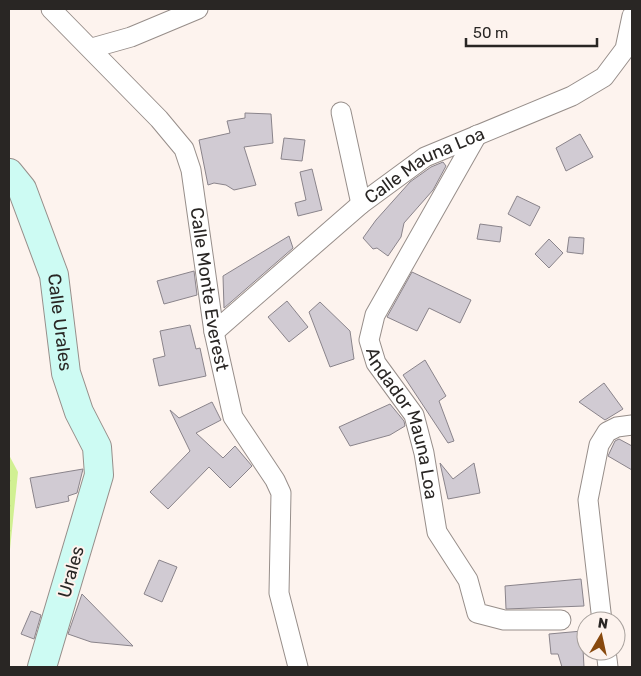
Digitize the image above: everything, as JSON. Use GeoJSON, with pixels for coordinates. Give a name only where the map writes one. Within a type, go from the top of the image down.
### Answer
{"type":"FeatureCollection","features":[{"type":"Feature","properties":{"kind":"street","name":"Calle Monte Everest"},"geometry":{"type":"LineString","coordinates":[[51,9],[92,48],[159,118],[184,149],[190,170],[214,332],[232,417],[275,480],[281,493],[279,593],[298,667]]}},
{"type":"Feature","properties":{"kind":"street"},"geometry":{"type":"LineString","coordinates":[[92,48],[131,37],[198,9]]}},
{"type":"Feature","properties":{"kind":"street","name":"Calle Mauna Loa"},"geometry":{"type":"LineString","coordinates":[[214,332],[361,204],[426,157],[572,96],[604,77],[625,49],[632,16]]}},
{"type":"Feature","properties":{"kind":"street"},"geometry":{"type":"LineString","coordinates":[[341,112],[361,204]]}},
{"type":"Feature","properties":{"kind":"street","name":"Andador Mauna Loa"},"geometry":{"type":"LineString","coordinates":[[477,135],[376,315],[369,340],[376,363],[414,415],[424,453],[437,532],[468,580],[477,613],[504,620],[561,620]]}},
{"type":"Feature","properties":{"kind":"street","name":"Calle Urales"},"geometry":{"type":"LineString","coordinates":[[9,173],[22,189],[54,275],[66,372],[79,412],[97,447],[99,475]]}},
{"type":"Feature","properties":{"kind":"street"},"geometry":{"type":"LineString","coordinates":[[601,611],[588,500],[599,445],[607,432],[617,427],[632,425]]}},
{"type":"Feature","properties":{"kind":"street","name":"Urales"},"geometry":{"type":"LineString","coordinates":[[42,667],[99,475]]}},
{"type":"Feature","properties":{"kind":"green space"},"geometry":{"type":"Polygon","coordinates":[[[9,455],[18,472],[9,559],[9,455]]]}},
{"type":"Feature","properties":{"kind":"building"},"geometry":{"type":"Polygon","coordinates":[[[245,113],[271,114],[273,143],[244,147],[256,185],[234,190],[226,185],[214,183],[208,185],[199,140],[230,133],[227,121],[245,118],[245,113]]]}},
{"type":"Feature","properties":{"kind":"building"},"geometry":{"type":"Polygon","coordinates":[[[580,134],[593,157],[566,171],[556,148],[580,134]]]}},
{"type":"Feature","properties":{"kind":"building"},"geometry":{"type":"Polygon","coordinates":[[[284,138],[305,140],[302,161],[281,159],[284,138]]]}},
{"type":"Feature","properties":{"kind":"building"},"geometry":{"type":"Polygon","coordinates":[[[443,162],[446,166],[433,190],[404,223],[401,237],[388,256],[377,248],[373,249],[363,238],[376,220],[410,182],[431,167],[443,162]]]}},
{"type":"Feature","properties":{"kind":"building"},"geometry":{"type":"Polygon","coordinates":[[[312,169],[322,210],[298,216],[295,203],[306,200],[300,172],[312,169]]]}},
{"type":"Feature","properties":{"kind":"building"},"geometry":{"type":"Polygon","coordinates":[[[517,196],[540,207],[530,226],[508,214],[517,196]]]}},
{"type":"Feature","properties":{"kind":"building"},"geometry":{"type":"Polygon","coordinates":[[[480,224],[502,227],[500,242],[477,239],[480,224]]]}},
{"type":"Feature","properties":{"kind":"building"},"geometry":{"type":"Polygon","coordinates":[[[289,236],[293,248],[224,308],[223,276],[289,236]]]}},
{"type":"Feature","properties":{"kind":"building"},"geometry":{"type":"Polygon","coordinates":[[[569,237],[584,238],[583,254],[567,252],[569,237]]]}},
{"type":"Feature","properties":{"kind":"building"},"geometry":{"type":"Polygon","coordinates":[[[549,239],[563,253],[549,268],[535,254],[549,239]]]}},
{"type":"Feature","properties":{"kind":"building"},"geometry":{"type":"Polygon","coordinates":[[[194,271],[197,295],[164,304],[157,281],[194,271]]]}},
{"type":"Feature","properties":{"kind":"building"},"geometry":{"type":"Polygon","coordinates":[[[412,272],[471,300],[460,323],[429,308],[417,331],[387,317],[412,272]]]}},
{"type":"Feature","properties":{"kind":"building"},"geometry":{"type":"Polygon","coordinates":[[[287,301],[308,327],[289,342],[268,317],[287,301]]]}},
{"type":"Feature","properties":{"kind":"building"},"geometry":{"type":"Polygon","coordinates":[[[320,302],[350,331],[354,359],[330,367],[309,312],[320,302]]]}},
{"type":"Feature","properties":{"kind":"building"},"geometry":{"type":"Polygon","coordinates":[[[190,325],[196,349],[200,348],[206,376],[159,386],[153,359],[165,356],[160,331],[190,325]]]}},
{"type":"Feature","properties":{"kind":"building"},"geometry":{"type":"Polygon","coordinates":[[[425,360],[446,396],[439,401],[454,441],[448,443],[403,375],[425,360]]]}},
{"type":"Feature","properties":{"kind":"building"},"geometry":{"type":"Polygon","coordinates":[[[604,383],[623,409],[605,420],[579,402],[604,383]]]}},
{"type":"Feature","properties":{"kind":"building"},"geometry":{"type":"Polygon","coordinates":[[[212,402],[221,420],[196,433],[223,458],[235,446],[252,466],[230,488],[209,467],[168,509],[150,492],[190,451],[170,410],[179,418],[212,402]]]}},
{"type":"Feature","properties":{"kind":"building"},"geometry":{"type":"Polygon","coordinates":[[[390,404],[404,421],[405,426],[390,435],[350,446],[339,427],[390,404]]]}},
{"type":"Feature","properties":{"kind":"building"},"geometry":{"type":"Polygon","coordinates":[[[619,439],[632,446],[632,470],[608,456],[615,441],[619,439]]]}},
{"type":"Feature","properties":{"kind":"building"},"geometry":{"type":"Polygon","coordinates":[[[440,463],[453,479],[474,463],[480,493],[448,499],[440,463]]]}},
{"type":"Feature","properties":{"kind":"building"},"geometry":{"type":"Polygon","coordinates":[[[83,469],[77,493],[68,496],[69,501],[36,508],[30,478],[83,469]]]}},
{"type":"Feature","properties":{"kind":"building"},"geometry":{"type":"Polygon","coordinates":[[[159,560],[177,567],[162,602],[144,594],[159,560]]]}},
{"type":"Feature","properties":{"kind":"building"},"geometry":{"type":"Polygon","coordinates":[[[581,579],[584,606],[506,609],[505,586],[581,579]]]}},
{"type":"Feature","properties":{"kind":"building"},"geometry":{"type":"Polygon","coordinates":[[[82,594],[133,646],[91,642],[68,634],[82,594]]]}},
{"type":"Feature","properties":{"kind":"building"},"geometry":{"type":"Polygon","coordinates":[[[31,611],[41,615],[34,639],[21,634],[31,611]]]}},
{"type":"Feature","properties":{"kind":"building"},"geometry":{"type":"Polygon","coordinates":[[[576,632],[576,661],[584,661],[584,667],[562,667],[558,654],[551,654],[549,634],[576,632]]]}}]}
